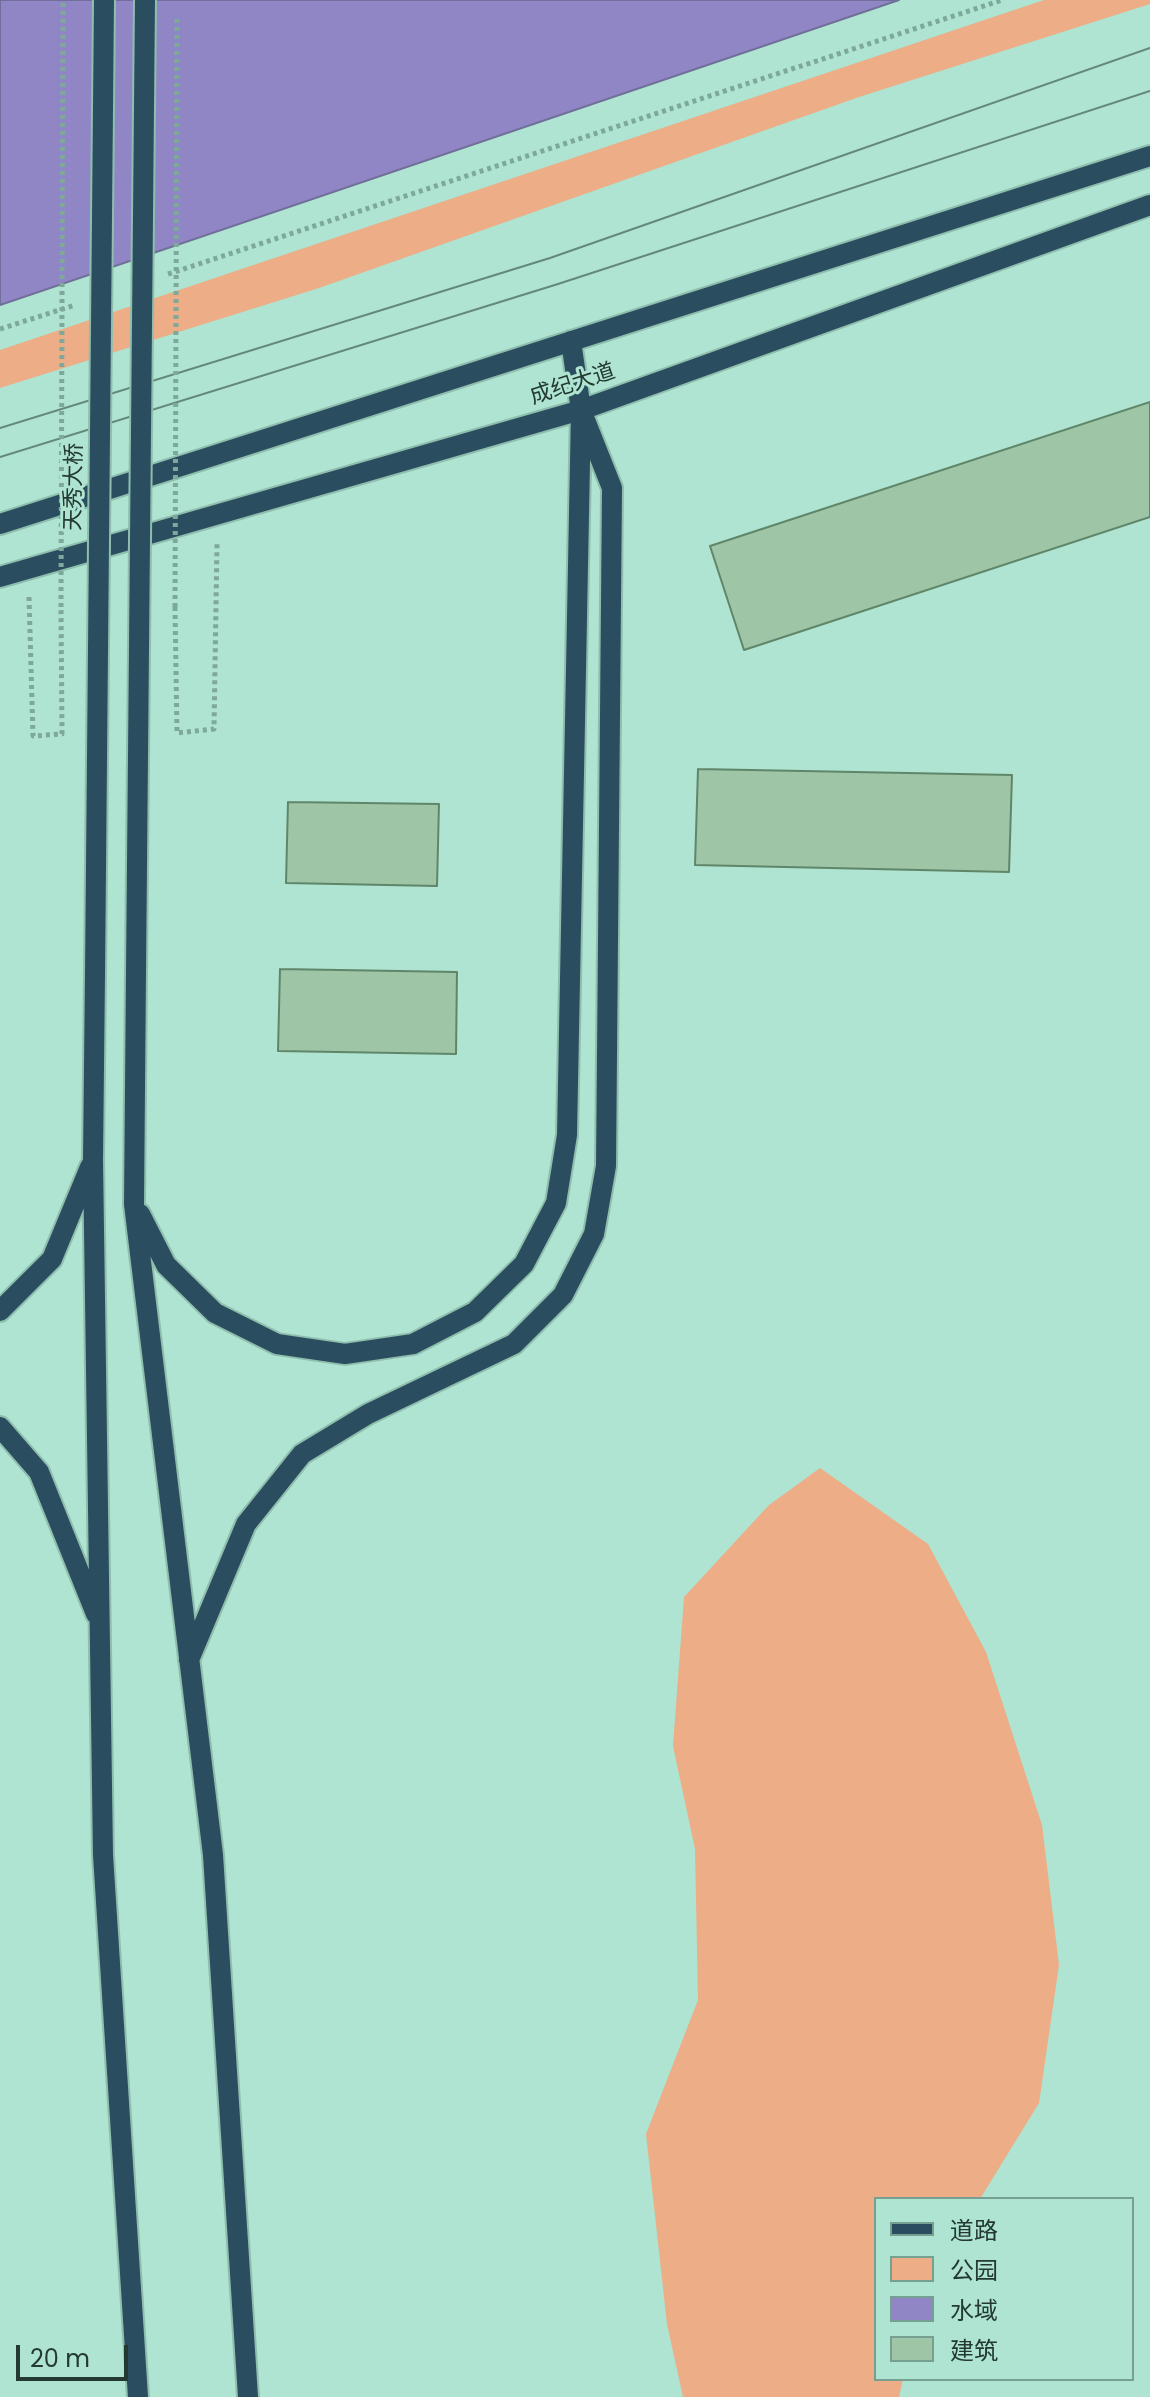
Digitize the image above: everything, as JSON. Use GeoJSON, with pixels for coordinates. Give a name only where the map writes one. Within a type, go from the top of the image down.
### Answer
{"type":"FeatureCollection","features":[{"type":"Feature","properties":{"kind":"main road","name":"天秀大桥"},"geometry":{"type":"LineString","coordinates":[[104,0],[93,1160],[103,1855],[138,2397]]}},
{"type":"Feature","properties":{"kind":"main road"},"geometry":{"type":"LineString","coordinates":[[145,0],[134,1204],[213,1855],[248,2397]]}},
{"type":"Feature","properties":{"kind":"main road","name":"成纪大道"},"geometry":{"type":"LineString","coordinates":[[0,524],[1150,156]]}},
{"type":"Feature","properties":{"kind":"main road","name":"成纪大道"},"geometry":{"type":"LineString","coordinates":[[0,577],[581,410],[1150,205]]}},
{"type":"Feature","properties":{"kind":"main road"},"geometry":{"type":"LineString","coordinates":[[134,1204],[166,1265],[215,1313],[277,1344],[345,1354],[413,1344],[475,1312],[524,1264],[556,1203],[567,1135],[581,410],[571,341]]}},
{"type":"Feature","properties":{"kind":"main road"},"geometry":{"type":"LineString","coordinates":[[189,1660],[246,1524],[302,1454],[368,1414],[514,1344],[563,1295],[594,1234],[606,1166],[612,488],[581,410]]}},
{"type":"Feature","properties":{"kind":"main road"},"geometry":{"type":"LineString","coordinates":[[0,1311],[52,1259],[93,1160]]}},
{"type":"Feature","properties":{"kind":"main road"},"geometry":{"type":"LineString","coordinates":[[0,1427],[39,1472],[100,1624]]}},
{"type":"Feature","properties":{"kind":"path","name":"天秀大桥"},"geometry":{"type":"LineString","coordinates":[[28,568],[33,736],[62,734],[63,0]]}},
{"type":"Feature","properties":{"kind":"path"},"geometry":{"type":"LineString","coordinates":[[167,274],[1002,0]]}},
{"type":"Feature","properties":{"kind":"path"},"geometry":{"type":"LineString","coordinates":[[177,16],[177,733],[214,729],[218,514]]}},
{"type":"Feature","properties":{"kind":"path"},"geometry":{"type":"LineString","coordinates":[[0,329],[76,304]]}},
{"type":"Feature","properties":{"kind":"green space"},"geometry":{"type":"Polygon","coordinates":[[[1044,0],[1150,0],[1150,4],[859,97],[319,288],[0,388],[0,350],[1044,0]]]}},
{"type":"Feature","properties":{"kind":"green space"},"geometry":{"type":"Polygon","coordinates":[[[820,1468],[928,1544],[986,1652],[1042,1825],[1059,1965],[1039,2103],[981,2197],[874,2197],[874,2381],[903,2381],[899,2397],[683,2397],[667,2324],[646,2134],[698,2000],[695,1849],[673,1746],[684,1597],[769,1505],[820,1468]]]}},
{"type":"Feature","properties":{"kind":"water"},"geometry":{"type":"Polygon","coordinates":[[[0,0],[899,0],[0,305],[0,0]]]}},
{"type":"Feature","properties":{"kind":"building"},"geometry":{"type":"Polygon","coordinates":[[[1150,402],[1150,517],[744,650],[710,546],[1150,402]]]}},
{"type":"Feature","properties":{"kind":"building"},"geometry":{"type":"Polygon","coordinates":[[[698,769],[1012,775],[1009,872],[695,865],[698,769]]]}},
{"type":"Feature","properties":{"kind":"building"},"geometry":{"type":"Polygon","coordinates":[[[288,802],[439,804],[437,886],[286,883],[288,802]]]}},
{"type":"Feature","properties":{"kind":"building"},"geometry":{"type":"Polygon","coordinates":[[[280,969],[457,972],[456,1054],[278,1051],[280,969]]]}},
{"type":"Feature","properties":{"kind":"tram line"},"geometry":{"type":"LineString","coordinates":[[0,428],[550,258],[1150,48]]}},
{"type":"Feature","properties":{"kind":"tram line"},"geometry":{"type":"LineString","coordinates":[[0,457],[558,284],[1150,91]]}}]}
